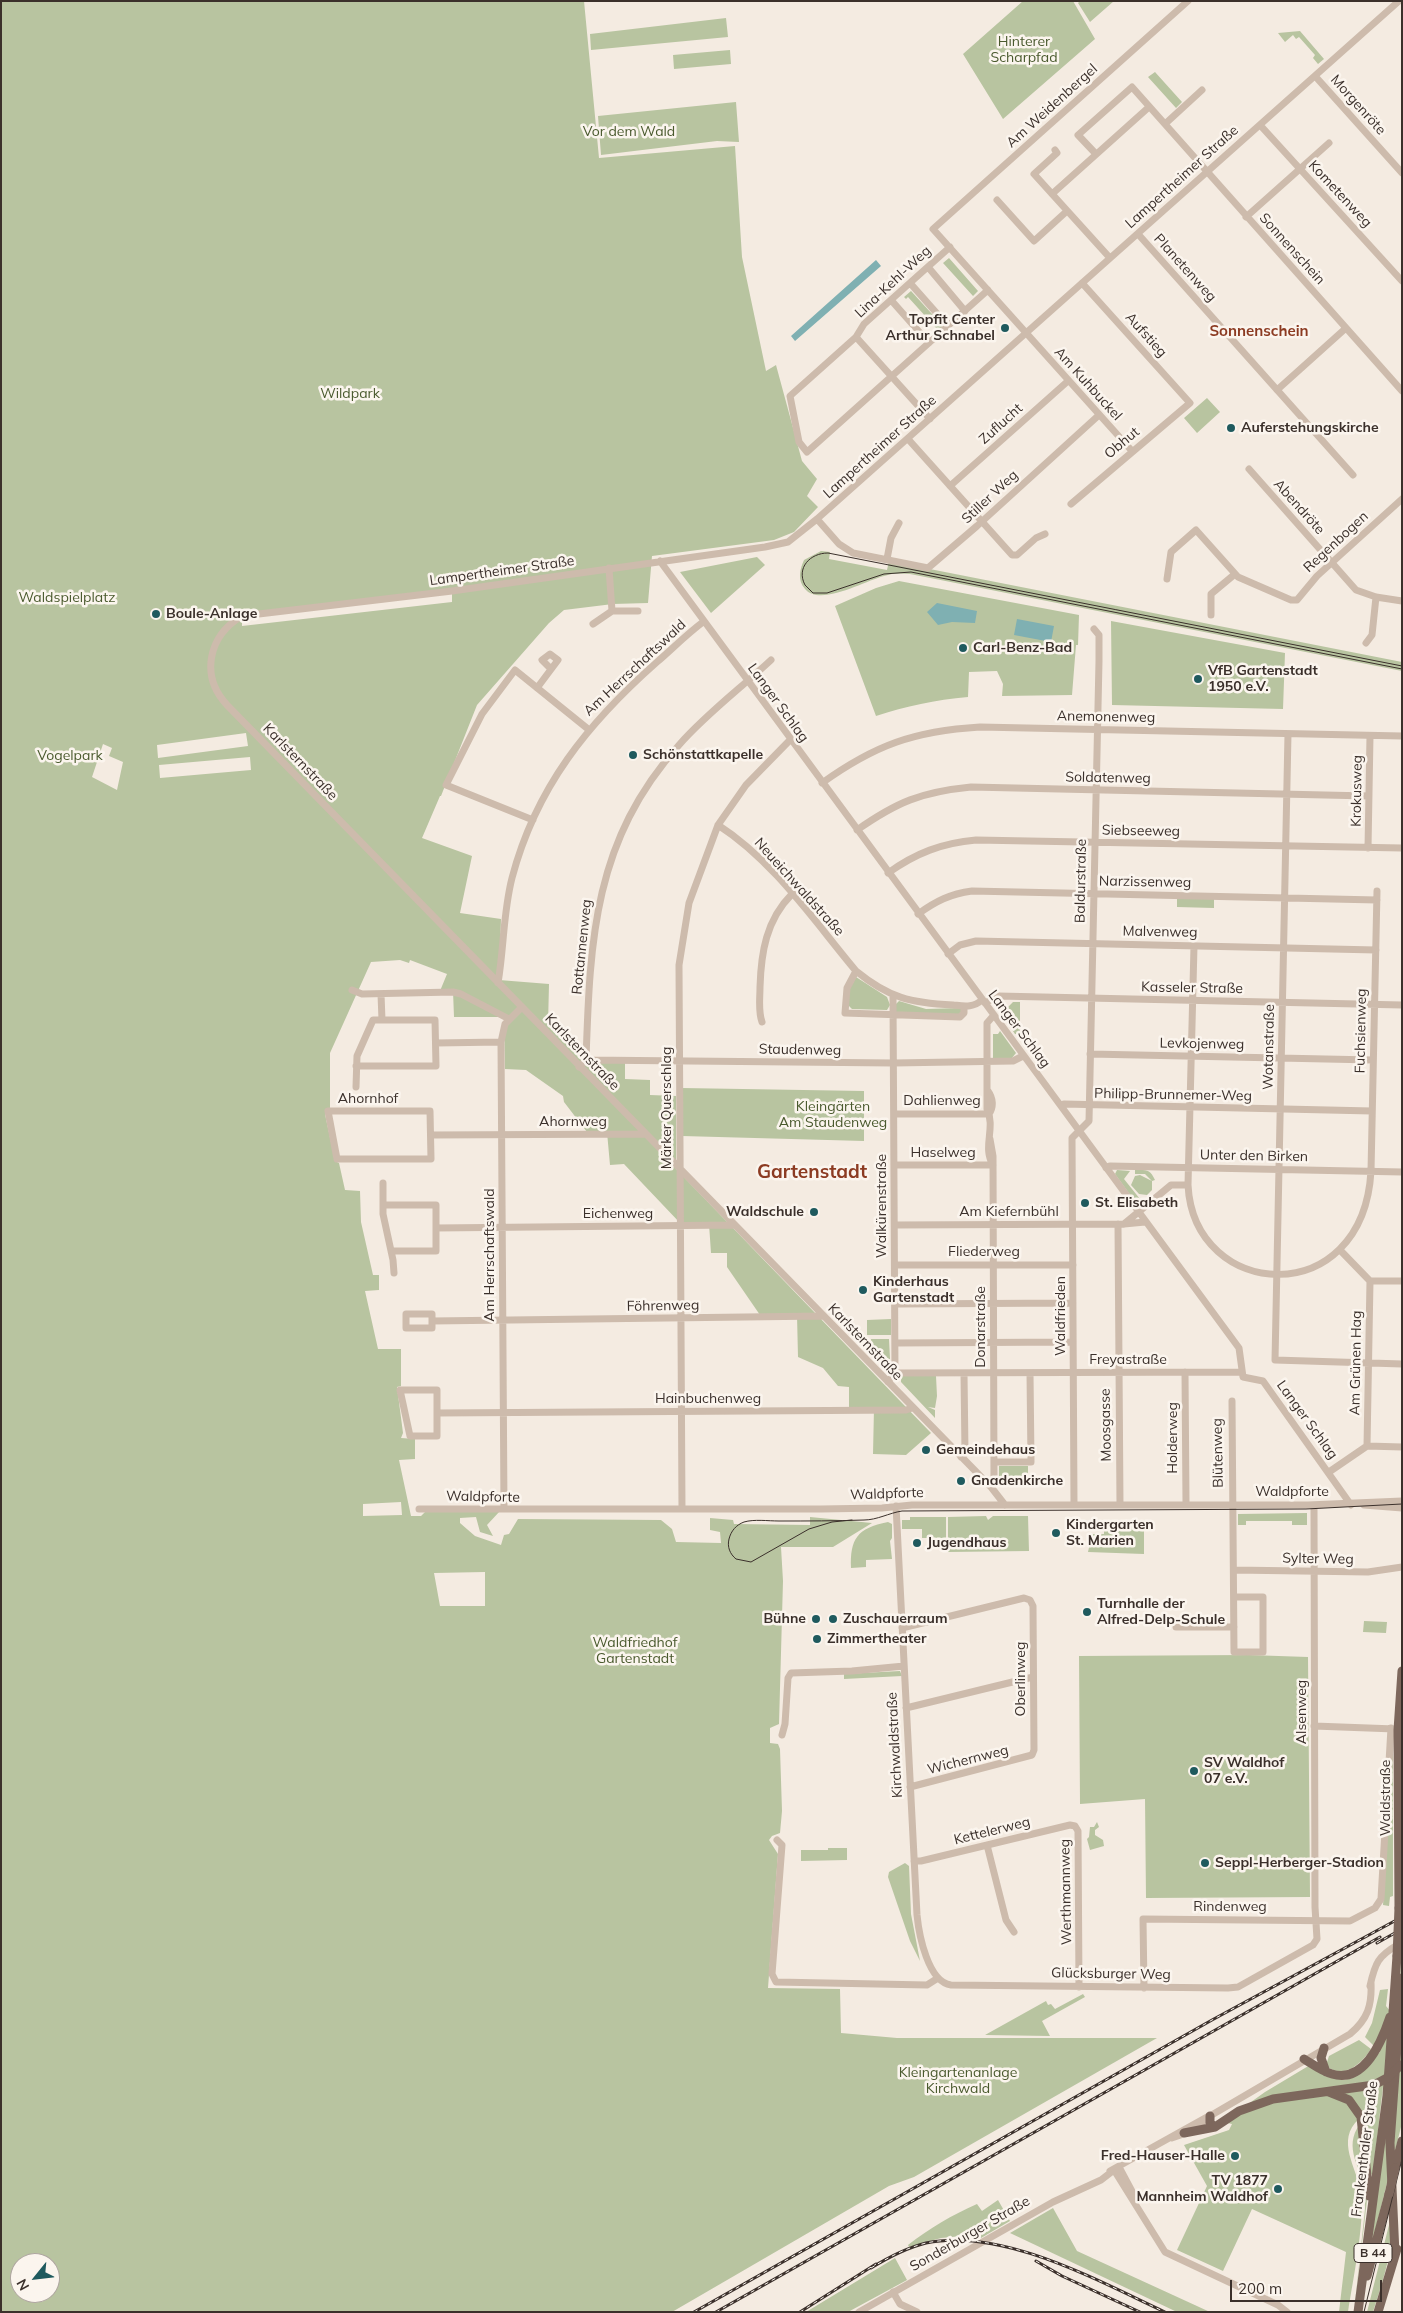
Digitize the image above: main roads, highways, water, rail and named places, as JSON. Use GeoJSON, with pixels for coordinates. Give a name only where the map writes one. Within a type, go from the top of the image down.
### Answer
{"type":"FeatureCollection","features":[{"type":"Feature","properties":{"kind":"main road","name":"Waldstraße"},"geometry":{"type":"LineString","coordinates":[[1398,1990],[1400,1979],[1397,1956],[1399,1908],[1395,1729],[1402,1671]]}},
{"type":"Feature","properties":{"kind":"main road","name":"Frankenthaler Straße"},"geometry":{"type":"LineString","coordinates":[[1358,2312],[1392,2041],[1393,2009],[1398,1990]]}},
{"type":"Feature","properties":{"kind":"main road","name":"Frankenthaler Straße"},"geometry":{"type":"LineString","coordinates":[[1395,2254],[1395,2224],[1390,2157],[1398,2049],[1398,1990]]}},
{"type":"Feature","properties":{"kind":"main road"},"geometry":{"type":"LineString","coordinates":[[1304,2059],[1326,2072],[1343,2076],[1353,2073],[1372,2057],[1380,2043],[1393,2009]]}},
{"type":"Feature","properties":{"kind":"main road"},"geometry":{"type":"LineString","coordinates":[[1380,2043],[1392,2041],[1398,2049]]}},
{"type":"Feature","properties":{"kind":"main road"},"geometry":{"type":"LineString","coordinates":[[1324,2048],[1321,2058],[1326,2072]]}},
{"type":"Feature","properties":{"kind":"main road"},"geometry":{"type":"LineString","coordinates":[[1184,2133],[1215,2127],[1255,2105],[1290,2096],[1374,2085],[1387,2078],[1401,2064]]}},
{"type":"Feature","properties":{"kind":"main road"},"geometry":{"type":"LineString","coordinates":[[1327,2091],[1348,2100],[1362,2120],[1371,2213]]}},
{"type":"Feature","properties":{"kind":"main road"},"geometry":{"type":"LineString","coordinates":[[1210,2116],[1210,2123],[1215,2127]]}},
{"type":"Feature","properties":{"kind":"main road","name":"Frankenthaler Straße"},"geometry":{"type":"LineString","coordinates":[[1358,2312],[1402,2141]]}},
{"type":"Feature","properties":{"kind":"main road","name":"Frankenthaler Straße"},"geometry":{"type":"LineString","coordinates":[[1378,2312],[1402,2235]]}},
{"type":"Feature","properties":{"kind":"water"},"geometry":{"type":"Polygon","coordinates":[[[876,260],[881,266],[795,341],[791,336],[876,260]]]}},
{"type":"Feature","properties":{"kind":"water"},"geometry":{"type":"Polygon","coordinates":[[[937,603],[977,611],[975,623],[952,622],[938,625],[927,612],[937,603]]]}},
{"type":"Feature","properties":{"kind":"water"},"geometry":{"type":"Polygon","coordinates":[[[1017,619],[1054,626],[1051,642],[1014,635],[1017,619]]]}},
{"type":"Feature","properties":{"kind":"tram line"},"geometry":{"type":"LineString","coordinates":[[1402,666],[828,553],[810,559],[802,573],[805,585],[813,593],[827,593],[884,574],[911,572],[1402,669]]}},
{"type":"Feature","properties":{"kind":"tram line"},"geometry":{"type":"LineString","coordinates":[[852,1520],[832,1522],[809,1529],[751,1562],[736,1559],[729,1548],[728,1542],[731,1533],[744,1522],[752,1521],[821,1521],[843,1521],[869,1520],[902,1511],[1306,1509],[1402,1504]]}},
{"type":"Feature","properties":{"kind":"tram line"},"geometry":{"type":"LineString","coordinates":[[1364,2312],[1402,2159]]}},
{"type":"Feature","properties":{"kind":"railway"},"geometry":{"type":"LineString","coordinates":[[694,2312],[1212,2020],[1402,1917]]}},
{"type":"Feature","properties":{"kind":"railway"},"geometry":{"type":"LineString","coordinates":[[1377,1943],[1402,1929]]}},
{"type":"Feature","properties":{"kind":"railway"},"geometry":{"type":"LineString","coordinates":[[716,2312],[1380,1937]]}},
{"type":"Feature","properties":{"kind":"railway"},"geometry":{"type":"LineString","coordinates":[[871,2268],[911,2247],[926,2243],[955,2240],[986,2243],[1049,2260],[1080,2272],[1165,2312]]}},
{"type":"Feature","properties":{"kind":"railway"},"geometry":{"type":"LineString","coordinates":[[1036,2261],[1062,2276],[1140,2312]]}},
{"type":"Feature","properties":{"kind":"railway"},"geometry":{"type":"LineString","coordinates":[[800,2312],[876,2264]]}},
{"type":"Feature","properties":{"kind":"place","name":"Topfit Center Arthur Schnabel"},"geometry":{"type":"Point","coordinates":[1005,328]}},
{"type":"Feature","properties":{"kind":"place","name":"Auferstehungskirche"},"geometry":{"type":"Point","coordinates":[1231,428]}},
{"type":"Feature","properties":{"kind":"place","name":"Boule-Anlage"},"geometry":{"type":"Point","coordinates":[156,614]}},
{"type":"Feature","properties":{"kind":"place","name":"Carl-Benz-Bad"},"geometry":{"type":"Point","coordinates":[963,648]}},
{"type":"Feature","properties":{"kind":"place","name":"VfB Gartenstadt 1950 e.V."},"geometry":{"type":"Point","coordinates":[1198,679]}},
{"type":"Feature","properties":{"kind":"place","name":"Schönstattkapelle"},"geometry":{"type":"Point","coordinates":[633,755]}},
{"type":"Feature","properties":{"kind":"place","name":"St. Elisabeth"},"geometry":{"type":"Point","coordinates":[1085,1203]}},
{"type":"Feature","properties":{"kind":"place","name":"Waldschule"},"geometry":{"type":"Point","coordinates":[814,1212]}},
{"type":"Feature","properties":{"kind":"place","name":"Kinderhaus Gartenstadt"},"geometry":{"type":"Point","coordinates":[863,1290]}},
{"type":"Feature","properties":{"kind":"place","name":"Gemeindehaus"},"geometry":{"type":"Point","coordinates":[926,1450]}},
{"type":"Feature","properties":{"kind":"place","name":"Gnadenkirche"},"geometry":{"type":"Point","coordinates":[961,1481]}},
{"type":"Feature","properties":{"kind":"place","name":"Kindergarten St. Marien"},"geometry":{"type":"Point","coordinates":[1056,1533]}},
{"type":"Feature","properties":{"kind":"place","name":"Jugendhaus"},"geometry":{"type":"Point","coordinates":[917,1543]}},
{"type":"Feature","properties":{"kind":"place","name":"Turnhalle der Alfred-Delp-Schule"},"geometry":{"type":"Point","coordinates":[1087,1612]}},
{"type":"Feature","properties":{"kind":"place","name":"Bühne"},"geometry":{"type":"Point","coordinates":[816,1619]}},
{"type":"Feature","properties":{"kind":"place","name":"Zuschauerraum"},"geometry":{"type":"Point","coordinates":[833,1619]}},
{"type":"Feature","properties":{"kind":"place","name":"Zimmertheater"},"geometry":{"type":"Point","coordinates":[817,1639]}},
{"type":"Feature","properties":{"kind":"place","name":"SV Waldhof 07 e.V."},"geometry":{"type":"Point","coordinates":[1194,1771]}},
{"type":"Feature","properties":{"kind":"place","name":"Seppl-Herberger-Stadion"},"geometry":{"type":"Point","coordinates":[1205,1863]}},
{"type":"Feature","properties":{"kind":"place","name":"Fred-Hauser-Halle"},"geometry":{"type":"Point","coordinates":[1235,2156]}},
{"type":"Feature","properties":{"kind":"place","name":"TV 1877 Mannheim Waldhof"},"geometry":{"type":"Point","coordinates":[1278,2189]}},
{"type":"Feature","properties":{"kind":"district","name":"Sonnenschein"},"geometry":{"type":"Point","coordinates":[1259,331]}},
{"type":"Feature","properties":{"kind":"district","name":"Gartenstadt"},"geometry":{"type":"Point","coordinates":[812,1172]}},
{"type":"Feature","properties":{"kind":"park label","name":"Hinterer Scharpfad"},"geometry":{"type":"Point","coordinates":[1024,50]}},
{"type":"Feature","properties":{"kind":"park label","name":"Vor dem Wald"},"geometry":{"type":"Point","coordinates":[629,132]}},
{"type":"Feature","properties":{"kind":"park label","name":"Wildpark"},"geometry":{"type":"Point","coordinates":[350,394]}},
{"type":"Feature","properties":{"kind":"park label","name":"Waldspielplatz"},"geometry":{"type":"Point","coordinates":[67,598]}},
{"type":"Feature","properties":{"kind":"park label","name":"Vogelpark"},"geometry":{"type":"Point","coordinates":[70,756]}},
{"type":"Feature","properties":{"kind":"park label","name":"Kleingärten Am Staudenweg"},"geometry":{"type":"Point","coordinates":[833,1116]}},
{"type":"Feature","properties":{"kind":"park label","name":"Waldfriedhof Gartenstadt"},"geometry":{"type":"Point","coordinates":[635,1652]}},
{"type":"Feature","properties":{"kind":"park label","name":"Kleingartenanlage Kirchwald"},"geometry":{"type":"Point","coordinates":[958,2082]}}]}
